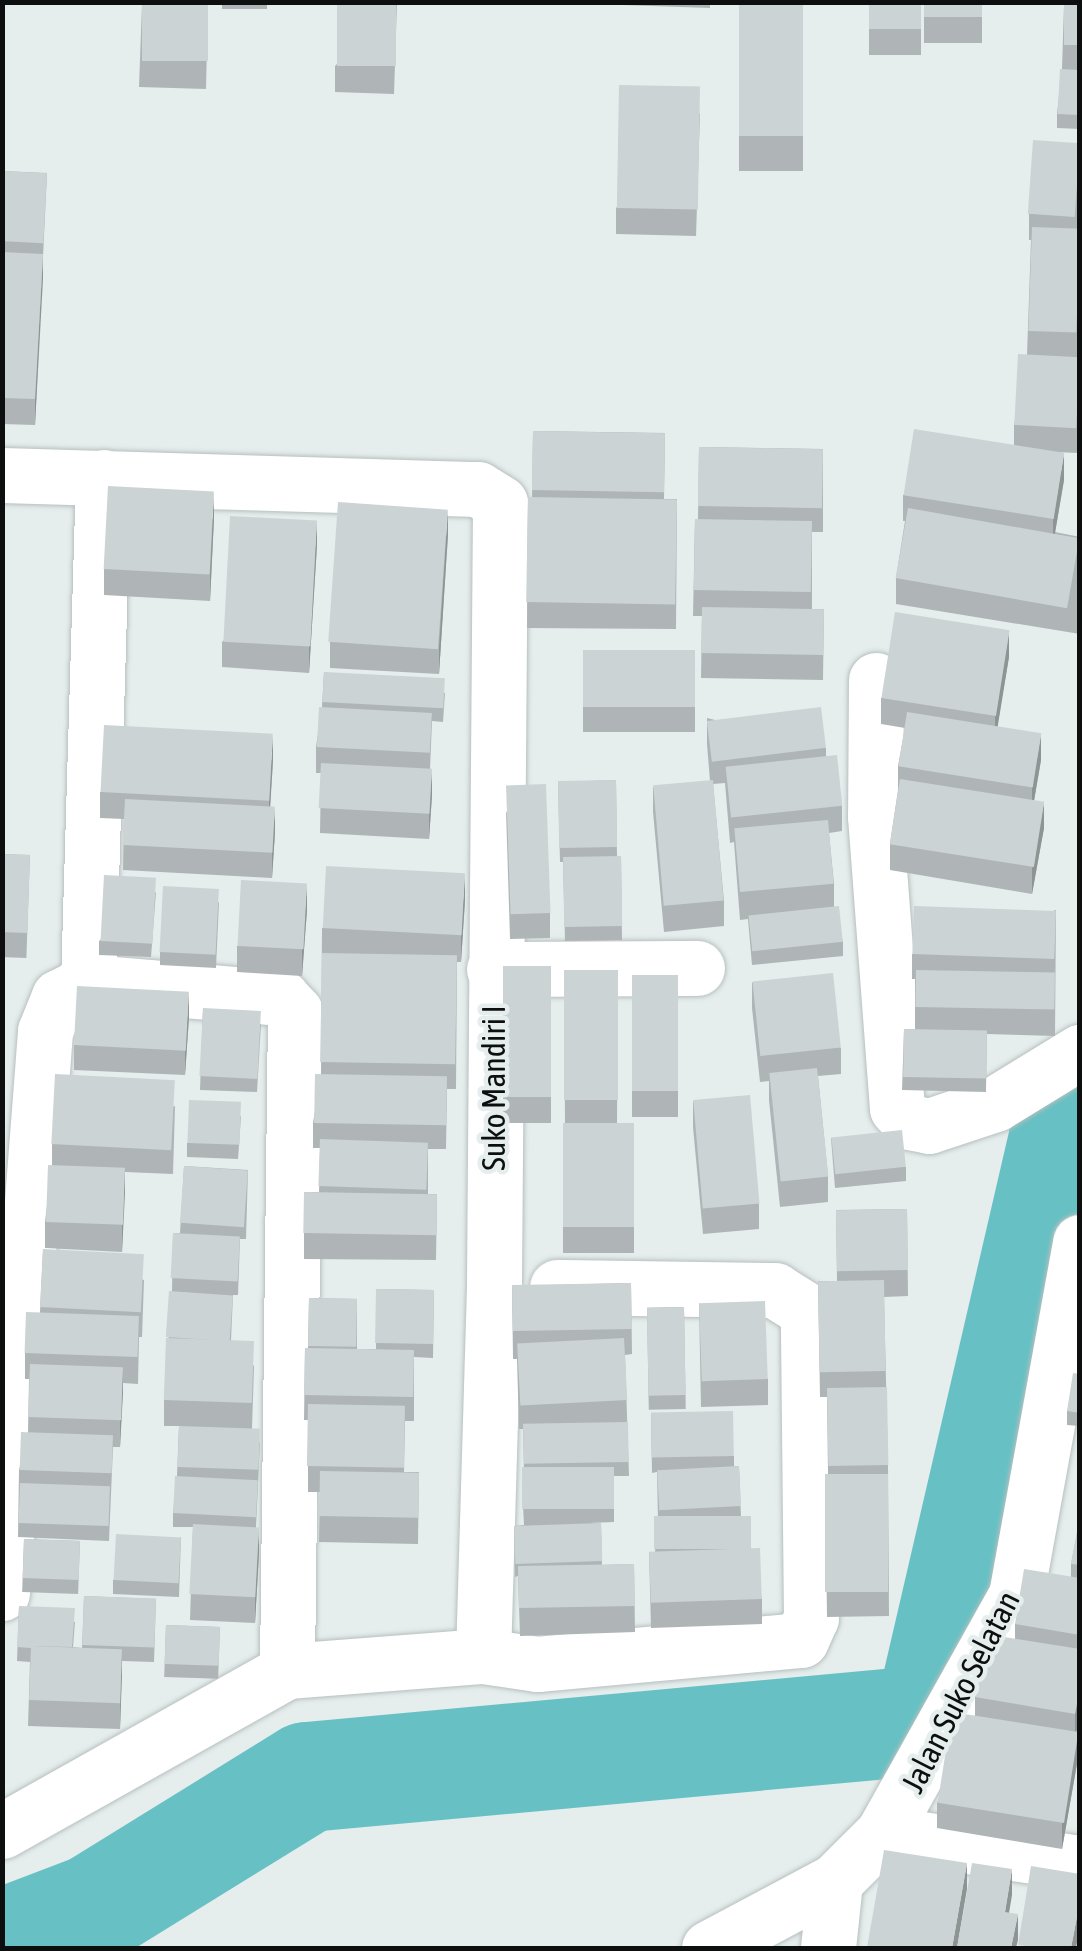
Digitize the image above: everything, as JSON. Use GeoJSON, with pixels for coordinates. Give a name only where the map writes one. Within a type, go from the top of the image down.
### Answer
{"type":"FeatureCollection","features":[{"type":"Feature","properties":{"kind":"street"},"geometry":{"type":"LineString","coordinates":[[2,475],[104,477],[88,982]]}},
{"type":"Feature","properties":{"kind":"street","name":"Suko Mandiri I"},"geometry":{"type":"LineString","coordinates":[[104,477],[478,489],[500,503],[504,519],[494,969],[494,1286],[483,1656]]}},
{"type":"Feature","properties":{"kind":"street"},"geometry":{"type":"LineString","coordinates":[[876,680],[875,816],[898,1108],[909,1122],[929,1126],[995,1104],[1080,1052]]}},
{"type":"Feature","properties":{"kind":"street"},"geometry":{"type":"LineString","coordinates":[[494,969],[698,968]]}},
{"type":"Feature","properties":{"kind":"street"},"geometry":{"type":"LineString","coordinates":[[2,1594],[45,1031],[59,997],[88,982],[282,998],[295,1012],[287,1670]]}},
{"type":"Feature","properties":{"kind":"street","name":"Jalan Suko Selatan"},"geometry":{"type":"LineString","coordinates":[[709,1948],[835,1881],[883,1833],[1016,1595],[1080,1242]]}},
{"type":"Feature","properties":{"kind":"street"},"geometry":{"type":"LineString","coordinates":[[2,1831],[287,1670],[483,1656],[538,1664],[788,1644],[809,1631],[808,1311],[774,1290],[494,1286]]}},
{"type":"Feature","properties":{"kind":"street"},"geometry":{"type":"LineString","coordinates":[[883,1833],[1080,1863]]}},
{"type":"Feature","properties":{"kind":"street"},"geometry":{"type":"LineString","coordinates":[[828,1948],[835,1881]]}},
{"type":"Feature","properties":{"kind":"building"},"geometry":{"type":"Polygon","coordinates":[[[142,2],[208,2],[208,61],[142,61],[142,2]]]}},
{"type":"Feature","properties":{"kind":"building"},"geometry":{"type":"Polygon","coordinates":[[[337,2],[396,2],[396,66],[337,66],[337,2]]]}},
{"type":"Feature","properties":{"kind":"building"},"geometry":{"type":"Polygon","coordinates":[[[739,2],[803,2],[803,136],[739,136],[739,2]]]}},
{"type":"Feature","properties":{"kind":"building"},"geometry":{"type":"Polygon","coordinates":[[[869,2],[921,2],[921,29],[869,29],[869,2]]]}},
{"type":"Feature","properties":{"kind":"building"},"geometry":{"type":"Polygon","coordinates":[[[924,2],[982,2],[982,17],[924,17],[924,2]]]}},
{"type":"Feature","properties":{"kind":"building"},"geometry":{"type":"Polygon","coordinates":[[[1064,2],[1080,2],[1080,45],[1064,45],[1064,2]]]}},
{"type":"Feature","properties":{"kind":"building"},"geometry":{"type":"Polygon","coordinates":[[[1060,69],[1080,70],[1078,115],[1058,114],[1060,69]]]}},
{"type":"Feature","properties":{"kind":"building"},"geometry":{"type":"Polygon","coordinates":[[[619,85],[700,86],[698,209],[617,208],[619,85]]]}},
{"type":"Feature","properties":{"kind":"building"},"geometry":{"type":"Polygon","coordinates":[[[1033,140],[1080,143],[1075,217],[1028,214],[1033,140]]]}},
{"type":"Feature","properties":{"kind":"building"},"geometry":{"type":"Polygon","coordinates":[[[2,171],[47,173],[43,243],[2,241],[2,171]]]}},
{"type":"Feature","properties":{"kind":"building"},"geometry":{"type":"Polygon","coordinates":[[[1032,227],[1080,229],[1076,333],[1028,331],[1032,227]]]}},
{"type":"Feature","properties":{"kind":"building"},"geometry":{"type":"Polygon","coordinates":[[[2,252],[43,254],[35,399],[2,398],[2,252]]]}},
{"type":"Feature","properties":{"kind":"building"},"geometry":{"type":"Polygon","coordinates":[[[1018,354],[1080,357],[1076,428],[1014,425],[1018,354]]]}},
{"type":"Feature","properties":{"kind":"building"},"geometry":{"type":"Polygon","coordinates":[[[914,429],[1064,453],[1054,519],[904,495],[914,429]]]}},
{"type":"Feature","properties":{"kind":"building"},"geometry":{"type":"Polygon","coordinates":[[[533,431],[665,433],[664,492],[532,490],[533,431]]]}},
{"type":"Feature","properties":{"kind":"building"},"geometry":{"type":"Polygon","coordinates":[[[699,447],[823,449],[822,508],[698,506],[699,447]]]}},
{"type":"Feature","properties":{"kind":"building"},"geometry":{"type":"Polygon","coordinates":[[[108,486],[214,492],[210,574],[104,569],[108,486]]]}},
{"type":"Feature","properties":{"kind":"building"},"geometry":{"type":"Polygon","coordinates":[[[528,497],[677,500],[675,605],[526,602],[528,497]]]}},
{"type":"Feature","properties":{"kind":"building"},"geometry":{"type":"Polygon","coordinates":[[[338,502],[448,510],[438,649],[328,642],[338,502]]]}},
{"type":"Feature","properties":{"kind":"building"},"geometry":{"type":"Polygon","coordinates":[[[908,508],[1079,538],[1067,608],[896,578],[908,508]]]}},
{"type":"Feature","properties":{"kind":"building"},"geometry":{"type":"Polygon","coordinates":[[[230,516],[317,521],[310,646],[223,642],[230,516]]]}},
{"type":"Feature","properties":{"kind":"building"},"geometry":{"type":"Polygon","coordinates":[[[695,519],[812,521],[811,592],[694,590],[695,519]]]}},
{"type":"Feature","properties":{"kind":"building"},"geometry":{"type":"Polygon","coordinates":[[[702,607],[824,609],[823,655],[701,653],[702,607]]]}},
{"type":"Feature","properties":{"kind":"building"},"geometry":{"type":"Polygon","coordinates":[[[895,612],[1010,630],[996,716],[881,698],[895,612]]]}},
{"type":"Feature","properties":{"kind":"building"},"geometry":{"type":"Polygon","coordinates":[[[583,650],[695,650],[695,707],[583,707],[583,650]]]}},
{"type":"Feature","properties":{"kind":"building"},"geometry":{"type":"Polygon","coordinates":[[[324,672],[445,678],[443,708],[322,702],[324,672]]]}},
{"type":"Feature","properties":{"kind":"building"},"geometry":{"type":"Polygon","coordinates":[[[319,707],[432,713],[430,753],[317,747],[319,707]]]}},
{"type":"Feature","properties":{"kind":"building"},"geometry":{"type":"Polygon","coordinates":[[[821,707],[826,748],[712,762],[707,721],[821,707]]]}},
{"type":"Feature","properties":{"kind":"building"},"geometry":{"type":"Polygon","coordinates":[[[907,712],[1041,733],[1033,788],[898,766],[907,712]]]}},
{"type":"Feature","properties":{"kind":"building"},"geometry":{"type":"Polygon","coordinates":[[[104,725],[273,734],[269,801],[100,792],[104,725]]]}},
{"type":"Feature","properties":{"kind":"building"},"geometry":{"type":"Polygon","coordinates":[[[837,755],[842,806],[731,817],[726,767],[837,755]]]}},
{"type":"Feature","properties":{"kind":"building"},"geometry":{"type":"Polygon","coordinates":[[[321,763],[432,769],[429,814],[319,808],[321,763]]]}},
{"type":"Feature","properties":{"kind":"building"},"geometry":{"type":"Polygon","coordinates":[[[900,779],[1044,802],[1034,867],[890,844],[900,779]]]}},
{"type":"Feature","properties":{"kind":"building"},"geometry":{"type":"Polygon","coordinates":[[[616,780],[617,847],[559,848],[558,781],[616,780]]]}},
{"type":"Feature","properties":{"kind":"building"},"geometry":{"type":"Polygon","coordinates":[[[713,780],[724,901],[664,906],[653,785],[713,780]]]}},
{"type":"Feature","properties":{"kind":"building"},"geometry":{"type":"Polygon","coordinates":[[[546,784],[551,913],[511,914],[506,785],[546,784]]]}},
{"type":"Feature","properties":{"kind":"building"},"geometry":{"type":"Polygon","coordinates":[[[125,799],[275,807],[272,853],[123,845],[125,799]]]}},
{"type":"Feature","properties":{"kind":"building"},"geometry":{"type":"Polygon","coordinates":[[[828,820],[834,884],[740,892],[734,828],[828,820]]]}},
{"type":"Feature","properties":{"kind":"building"},"geometry":{"type":"Polygon","coordinates":[[[2,854],[30,855],[27,933],[2,932],[2,854]]]}},
{"type":"Feature","properties":{"kind":"building"},"geometry":{"type":"Polygon","coordinates":[[[621,856],[622,926],[564,927],[563,857],[621,856]]]}},
{"type":"Feature","properties":{"kind":"building"},"geometry":{"type":"Polygon","coordinates":[[[326,866],[465,873],[462,935],[323,928],[326,866]]]}},
{"type":"Feature","properties":{"kind":"building"},"geometry":{"type":"Polygon","coordinates":[[[104,875],[156,878],[152,944],[101,941],[104,875]]]}},
{"type":"Feature","properties":{"kind":"building"},"geometry":{"type":"Polygon","coordinates":[[[241,880],[307,883],[303,949],[238,946],[241,880]]]}},
{"type":"Feature","properties":{"kind":"building"},"geometry":{"type":"Polygon","coordinates":[[[163,886],[219,889],[215,955],[160,952],[163,886]]]}},
{"type":"Feature","properties":{"kind":"building"},"geometry":{"type":"Polygon","coordinates":[[[839,906],[843,942],[752,951],[748,916],[839,906]]]}},
{"type":"Feature","properties":{"kind":"building"},"geometry":{"type":"Polygon","coordinates":[[[914,906],[1056,911],[1054,959],[912,954],[914,906]]]}},
{"type":"Feature","properties":{"kind":"building"},"geometry":{"type":"Polygon","coordinates":[[[322,953],[457,955],[455,1064],[320,1062],[322,953]]]}},
{"type":"Feature","properties":{"kind":"building"},"geometry":{"type":"Polygon","coordinates":[[[503,966],[551,966],[551,1097],[503,1097],[503,966]]]}},
{"type":"Feature","properties":{"kind":"building"},"geometry":{"type":"Polygon","coordinates":[[[564,970],[618,970],[618,1100],[564,1100],[564,970]]]}},
{"type":"Feature","properties":{"kind":"building"},"geometry":{"type":"Polygon","coordinates":[[[916,970],[1055,972],[1054,1009],[915,1007],[916,970]]]}},
{"type":"Feature","properties":{"kind":"building"},"geometry":{"type":"Polygon","coordinates":[[[833,973],[841,1048],[760,1056],[752,981],[833,973]]]}},
{"type":"Feature","properties":{"kind":"building"},"geometry":{"type":"Polygon","coordinates":[[[632,975],[678,975],[678,1091],[632,1091],[632,975]]]}},
{"type":"Feature","properties":{"kind":"building"},"geometry":{"type":"Polygon","coordinates":[[[77,986],[189,992],[186,1051],[74,1045],[77,986]]]}},
{"type":"Feature","properties":{"kind":"building"},"geometry":{"type":"Polygon","coordinates":[[[203,1008],[261,1011],[257,1079],[199,1076],[203,1008]]]}},
{"type":"Feature","properties":{"kind":"building"},"geometry":{"type":"Polygon","coordinates":[[[904,1029],[987,1030],[986,1078],[903,1077],[904,1029]]]}},
{"type":"Feature","properties":{"kind":"building"},"geometry":{"type":"Polygon","coordinates":[[[817,1068],[828,1176],[781,1181],[769,1073],[817,1068]]]}},
{"type":"Feature","properties":{"kind":"building"},"geometry":{"type":"Polygon","coordinates":[[[55,1074],[175,1080],[171,1150],[51,1144],[55,1074]]]}},
{"type":"Feature","properties":{"kind":"building"},"geometry":{"type":"Polygon","coordinates":[[[315,1074],[447,1076],[446,1125],[314,1123],[315,1074]]]}},
{"type":"Feature","properties":{"kind":"building"},"geometry":{"type":"Polygon","coordinates":[[[750,1095],[759,1204],[703,1209],[693,1100],[750,1095]]]}},
{"type":"Feature","properties":{"kind":"building"},"geometry":{"type":"Polygon","coordinates":[[[189,1100],[241,1102],[239,1145],[187,1143],[189,1100]]]}},
{"type":"Feature","properties":{"kind":"building"},"geometry":{"type":"Polygon","coordinates":[[[563,1123],[634,1123],[634,1227],[563,1227],[563,1123]]]}},
{"type":"Feature","properties":{"kind":"building"},"geometry":{"type":"Polygon","coordinates":[[[902,1130],[906,1167],[835,1174],[831,1137],[902,1130]]]}},
{"type":"Feature","properties":{"kind":"building"},"geometry":{"type":"Polygon","coordinates":[[[320,1139],[428,1143],[426,1190],[318,1186],[320,1139]]]}},
{"type":"Feature","properties":{"kind":"building"},"geometry":{"type":"Polygon","coordinates":[[[48,1165],[125,1168],[123,1225],[46,1222],[48,1165]]]}},
{"type":"Feature","properties":{"kind":"building"},"geometry":{"type":"Polygon","coordinates":[[[184,1166],[248,1170],[244,1227],[180,1223],[184,1166]]]}},
{"type":"Feature","properties":{"kind":"building"},"geometry":{"type":"Polygon","coordinates":[[[304,1192],[437,1194],[436,1235],[303,1233],[304,1192]]]}},
{"type":"Feature","properties":{"kind":"building"},"geometry":{"type":"Polygon","coordinates":[[[907,1209],[908,1270],[837,1271],[836,1210],[907,1209]]]}},
{"type":"Feature","properties":{"kind":"building"},"geometry":{"type":"Polygon","coordinates":[[[173,1233],[240,1237],[238,1281],[171,1278],[173,1233]]]}},
{"type":"Feature","properties":{"kind":"building"},"geometry":{"type":"Polygon","coordinates":[[[43,1249],[144,1254],[141,1312],[40,1307],[43,1249]]]}},
{"type":"Feature","properties":{"kind":"building"},"geometry":{"type":"Polygon","coordinates":[[[884,1280],[886,1371],[820,1372],[818,1281],[884,1280]]]}},
{"type":"Feature","properties":{"kind":"building"},"geometry":{"type":"Polygon","coordinates":[[[631,1283],[632,1329],[513,1331],[512,1285],[631,1283]]]}},
{"type":"Feature","properties":{"kind":"building"},"geometry":{"type":"Polygon","coordinates":[[[376,1289],[434,1290],[433,1344],[375,1343],[376,1289]]]}},
{"type":"Feature","properties":{"kind":"building"},"geometry":{"type":"Polygon","coordinates":[[[169,1291],[233,1295],[230,1341],[166,1337],[169,1291]]]}},
{"type":"Feature","properties":{"kind":"building"},"geometry":{"type":"Polygon","coordinates":[[[309,1298],[357,1299],[356,1347],[308,1346],[309,1298]]]}},
{"type":"Feature","properties":{"kind":"building"},"geometry":{"type":"Polygon","coordinates":[[[765,1301],[768,1379],[702,1381],[699,1303],[765,1301]]]}},
{"type":"Feature","properties":{"kind":"building"},"geometry":{"type":"Polygon","coordinates":[[[684,1307],[686,1395],[649,1396],[647,1308],[684,1307]]]}},
{"type":"Feature","properties":{"kind":"building"},"geometry":{"type":"Polygon","coordinates":[[[26,1312],[139,1316],[138,1357],[25,1353],[26,1312]]]}},
{"type":"Feature","properties":{"kind":"building"},"geometry":{"type":"Polygon","coordinates":[[[166,1338],[254,1341],[252,1403],[164,1400],[166,1338]]]}},
{"type":"Feature","properties":{"kind":"building"},"geometry":{"type":"Polygon","coordinates":[[[624,1338],[627,1400],[520,1406],[517,1344],[624,1338]]]}},
{"type":"Feature","properties":{"kind":"building"},"geometry":{"type":"Polygon","coordinates":[[[305,1348],[414,1350],[413,1397],[304,1395],[305,1348]]]}},
{"type":"Feature","properties":{"kind":"building"},"geometry":{"type":"Polygon","coordinates":[[[30,1364],[123,1367],[121,1420],[28,1417],[30,1364]]]}},
{"type":"Feature","properties":{"kind":"building"},"geometry":{"type":"Polygon","coordinates":[[[1073,1373],[1080,1374],[1080,1413],[1067,1411],[1073,1373]]]}},
{"type":"Feature","properties":{"kind":"building"},"geometry":{"type":"Polygon","coordinates":[[[887,1387],[888,1465],[828,1466],[827,1388],[887,1387]]]}},
{"type":"Feature","properties":{"kind":"building"},"geometry":{"type":"Polygon","coordinates":[[[308,1404],[405,1406],[404,1468],[307,1466],[308,1404]]]}},
{"type":"Feature","properties":{"kind":"building"},"geometry":{"type":"Polygon","coordinates":[[[733,1411],[734,1456],[652,1457],[651,1412],[733,1411]]]}},
{"type":"Feature","properties":{"kind":"building"},"geometry":{"type":"Polygon","coordinates":[[[628,1422],[629,1462],[524,1464],[523,1424],[628,1422]]]}},
{"type":"Feature","properties":{"kind":"building"},"geometry":{"type":"Polygon","coordinates":[[[179,1426],[260,1429],[259,1470],[178,1467],[179,1426]]]}},
{"type":"Feature","properties":{"kind":"building"},"geometry":{"type":"Polygon","coordinates":[[[21,1432],[113,1435],[112,1473],[20,1470],[21,1432]]]}},
{"type":"Feature","properties":{"kind":"building"},"geometry":{"type":"Polygon","coordinates":[[[739,1466],[741,1506],[659,1510],[657,1470],[739,1466]]]}},
{"type":"Feature","properties":{"kind":"building"},"geometry":{"type":"Polygon","coordinates":[[[522,1467],[614,1467],[614,1509],[522,1509],[522,1467]]]}},
{"type":"Feature","properties":{"kind":"building"},"geometry":{"type":"Polygon","coordinates":[[[320,1471],[419,1473],[418,1518],[319,1516],[320,1471]]]}},
{"type":"Feature","properties":{"kind":"building"},"geometry":{"type":"Polygon","coordinates":[[[825,1474],[888,1474],[888,1592],[825,1592],[825,1474]]]}},
{"type":"Feature","properties":{"kind":"building"},"geometry":{"type":"Polygon","coordinates":[[[175,1476],[258,1480],[256,1517],[173,1513],[175,1476]]]}},
{"type":"Feature","properties":{"kind":"building"},"geometry":{"type":"Polygon","coordinates":[[[20,1483],[110,1486],[109,1526],[19,1523],[20,1483]]]}},
{"type":"Feature","properties":{"kind":"building"},"geometry":{"type":"Polygon","coordinates":[[[654,1516],[751,1516],[751,1549],[654,1549],[654,1516]]]}},
{"type":"Feature","properties":{"kind":"building"},"geometry":{"type":"Polygon","coordinates":[[[1080,1517],[1080,1565],[1071,1564],[1080,1517]]]}},
{"type":"Feature","properties":{"kind":"building"},"geometry":{"type":"Polygon","coordinates":[[[601,1523],[602,1561],[515,1564],[514,1526],[601,1523]]]}},
{"type":"Feature","properties":{"kind":"building"},"geometry":{"type":"Polygon","coordinates":[[[193,1524],[259,1527],[255,1597],[189,1594],[193,1524]]]}},
{"type":"Feature","properties":{"kind":"building"},"geometry":{"type":"Polygon","coordinates":[[[116,1534],[181,1537],[179,1583],[114,1580],[116,1534]]]}},
{"type":"Feature","properties":{"kind":"building"},"geometry":{"type":"Polygon","coordinates":[[[24,1539],[80,1541],[79,1580],[23,1578],[24,1539]]]}},
{"type":"Feature","properties":{"kind":"building"},"geometry":{"type":"Polygon","coordinates":[[[760,1548],[762,1599],[651,1603],[649,1552],[760,1548]]]}},
{"type":"Feature","properties":{"kind":"building"},"geometry":{"type":"Polygon","coordinates":[[[634,1564],[635,1606],[519,1608],[518,1566],[634,1564]]]}},
{"type":"Feature","properties":{"kind":"building"},"geometry":{"type":"Polygon","coordinates":[[[1024,1569],[1080,1578],[1080,1635],[1015,1624],[1024,1569]]]}},
{"type":"Feature","properties":{"kind":"building"},"geometry":{"type":"Polygon","coordinates":[[[84,1596],[156,1599],[154,1647],[82,1645],[84,1596]]]}},
{"type":"Feature","properties":{"kind":"building"},"geometry":{"type":"Polygon","coordinates":[[[19,1606],[75,1608],[72,1647],[17,1647],[19,1606]]]}},
{"type":"Feature","properties":{"kind":"building"},"geometry":{"type":"Polygon","coordinates":[[[166,1625],[220,1627],[219,1666],[165,1664],[166,1625]]]}},
{"type":"Feature","properties":{"kind":"building"},"geometry":{"type":"Polygon","coordinates":[[[985,1634],[1080,1649],[1075,1714],[975,1697],[985,1634]]]}},
{"type":"Feature","properties":{"kind":"building"},"geometry":{"type":"Polygon","coordinates":[[[31,1646],[122,1649],[120,1703],[29,1700],[31,1646]]]}},
{"type":"Feature","properties":{"kind":"building"},"geometry":{"type":"Polygon","coordinates":[[[952,1712],[1078,1732],[1064,1823],[938,1803],[952,1712]]]}},
{"type":"Feature","properties":{"kind":"building"},"geometry":{"type":"Polygon","coordinates":[[[884,1850],[967,1863],[952,1948],[867,1948],[884,1850]]]}},
{"type":"Feature","properties":{"kind":"building"},"geometry":{"type":"Polygon","coordinates":[[[972,1863],[1012,1869],[1005,1912],[1018,1914],[1011,1948],[957,1948],[972,1863]]]}},
{"type":"Feature","properties":{"kind":"building"},"geometry":{"type":"Polygon","coordinates":[[[1031,1866],[1080,1874],[1080,1901],[1071,1948],[1018,1945],[1031,1866]]]}},
{"type":"Feature","properties":{"kind":"waterway"},"geometry":{"type":"LineString","coordinates":[[2,1944],[94,1909],[308,1777],[929,1720],[1064,1138],[1080,1139]]}}]}
